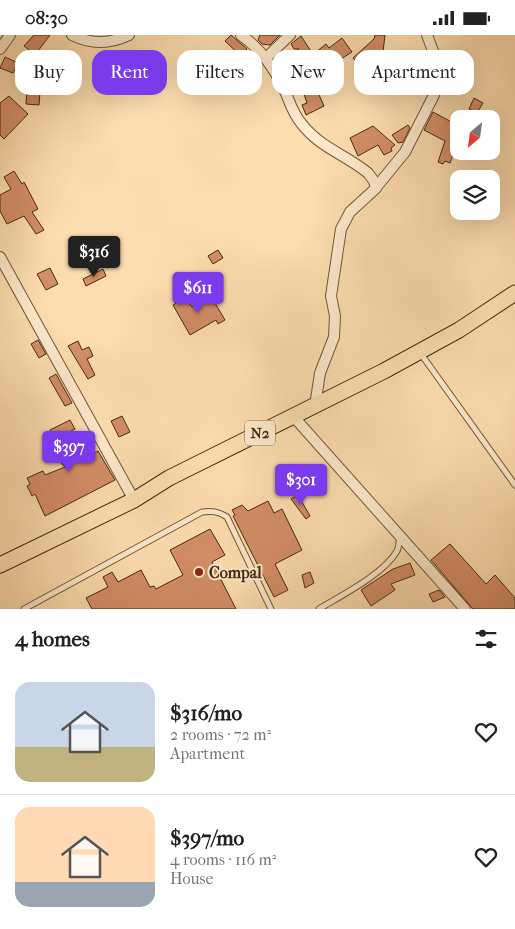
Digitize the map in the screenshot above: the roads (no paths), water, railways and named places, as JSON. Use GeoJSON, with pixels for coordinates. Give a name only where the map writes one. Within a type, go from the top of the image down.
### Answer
{"type":"FeatureCollection","features":[{"type":"Feature","properties":{"kind":"main road","name":"N2"},"geometry":{"type":"LineString","coordinates":[[0,565],[134,500],[169,478],[315,406],[459,330],[515,293]]}},
{"type":"Feature","properties":{"kind":"street"},"geometry":{"type":"LineString","coordinates":[[0,49],[10,35]]}},
{"type":"Feature","properties":{"kind":"street"},"geometry":{"type":"LineString","coordinates":[[72,35],[92,42],[107,43],[129,35]]}},
{"type":"Feature","properties":{"kind":"street"},"geometry":{"type":"LineString","coordinates":[[241,35],[267,57],[283,86],[290,107],[301,123],[318,142],[368,173],[376,187]]}},
{"type":"Feature","properties":{"kind":"street"},"geometry":{"type":"LineString","coordinates":[[267,57],[290,35]]}},
{"type":"Feature","properties":{"kind":"street"},"geometry":{"type":"LineString","coordinates":[[315,406],[320,373],[334,337],[335,321],[331,296],[341,229],[350,211],[376,187],[405,151],[434,95],[437,81],[436,59],[427,35]]}},
{"type":"Feature","properties":{"kind":"street"},"geometry":{"type":"LineString","coordinates":[[0,257],[134,500]]}},
{"type":"Feature","properties":{"kind":"street"},"geometry":{"type":"LineString","coordinates":[[0,280],[12,280]]}},
{"type":"Feature","properties":{"kind":"street"},"geometry":{"type":"LineString","coordinates":[[293,416],[465,609]]}},
{"type":"Feature","properties":{"kind":"lane"},"geometry":{"type":"LineString","coordinates":[[419,351],[515,485]]}},
{"type":"Feature","properties":{"kind":"lane"},"geometry":{"type":"LineString","coordinates":[[24,609],[202,513],[212,511],[220,512],[226,517],[272,609]]}},
{"type":"Feature","properties":{"kind":"lane"},"geometry":{"type":"LineString","coordinates":[[319,609],[378,571],[390,561],[398,550],[400,536]]}},
{"type":"Feature","properties":{"kind":"place","name":"Compal"},"geometry":{"type":"Point","coordinates":[199,572]}}]}
